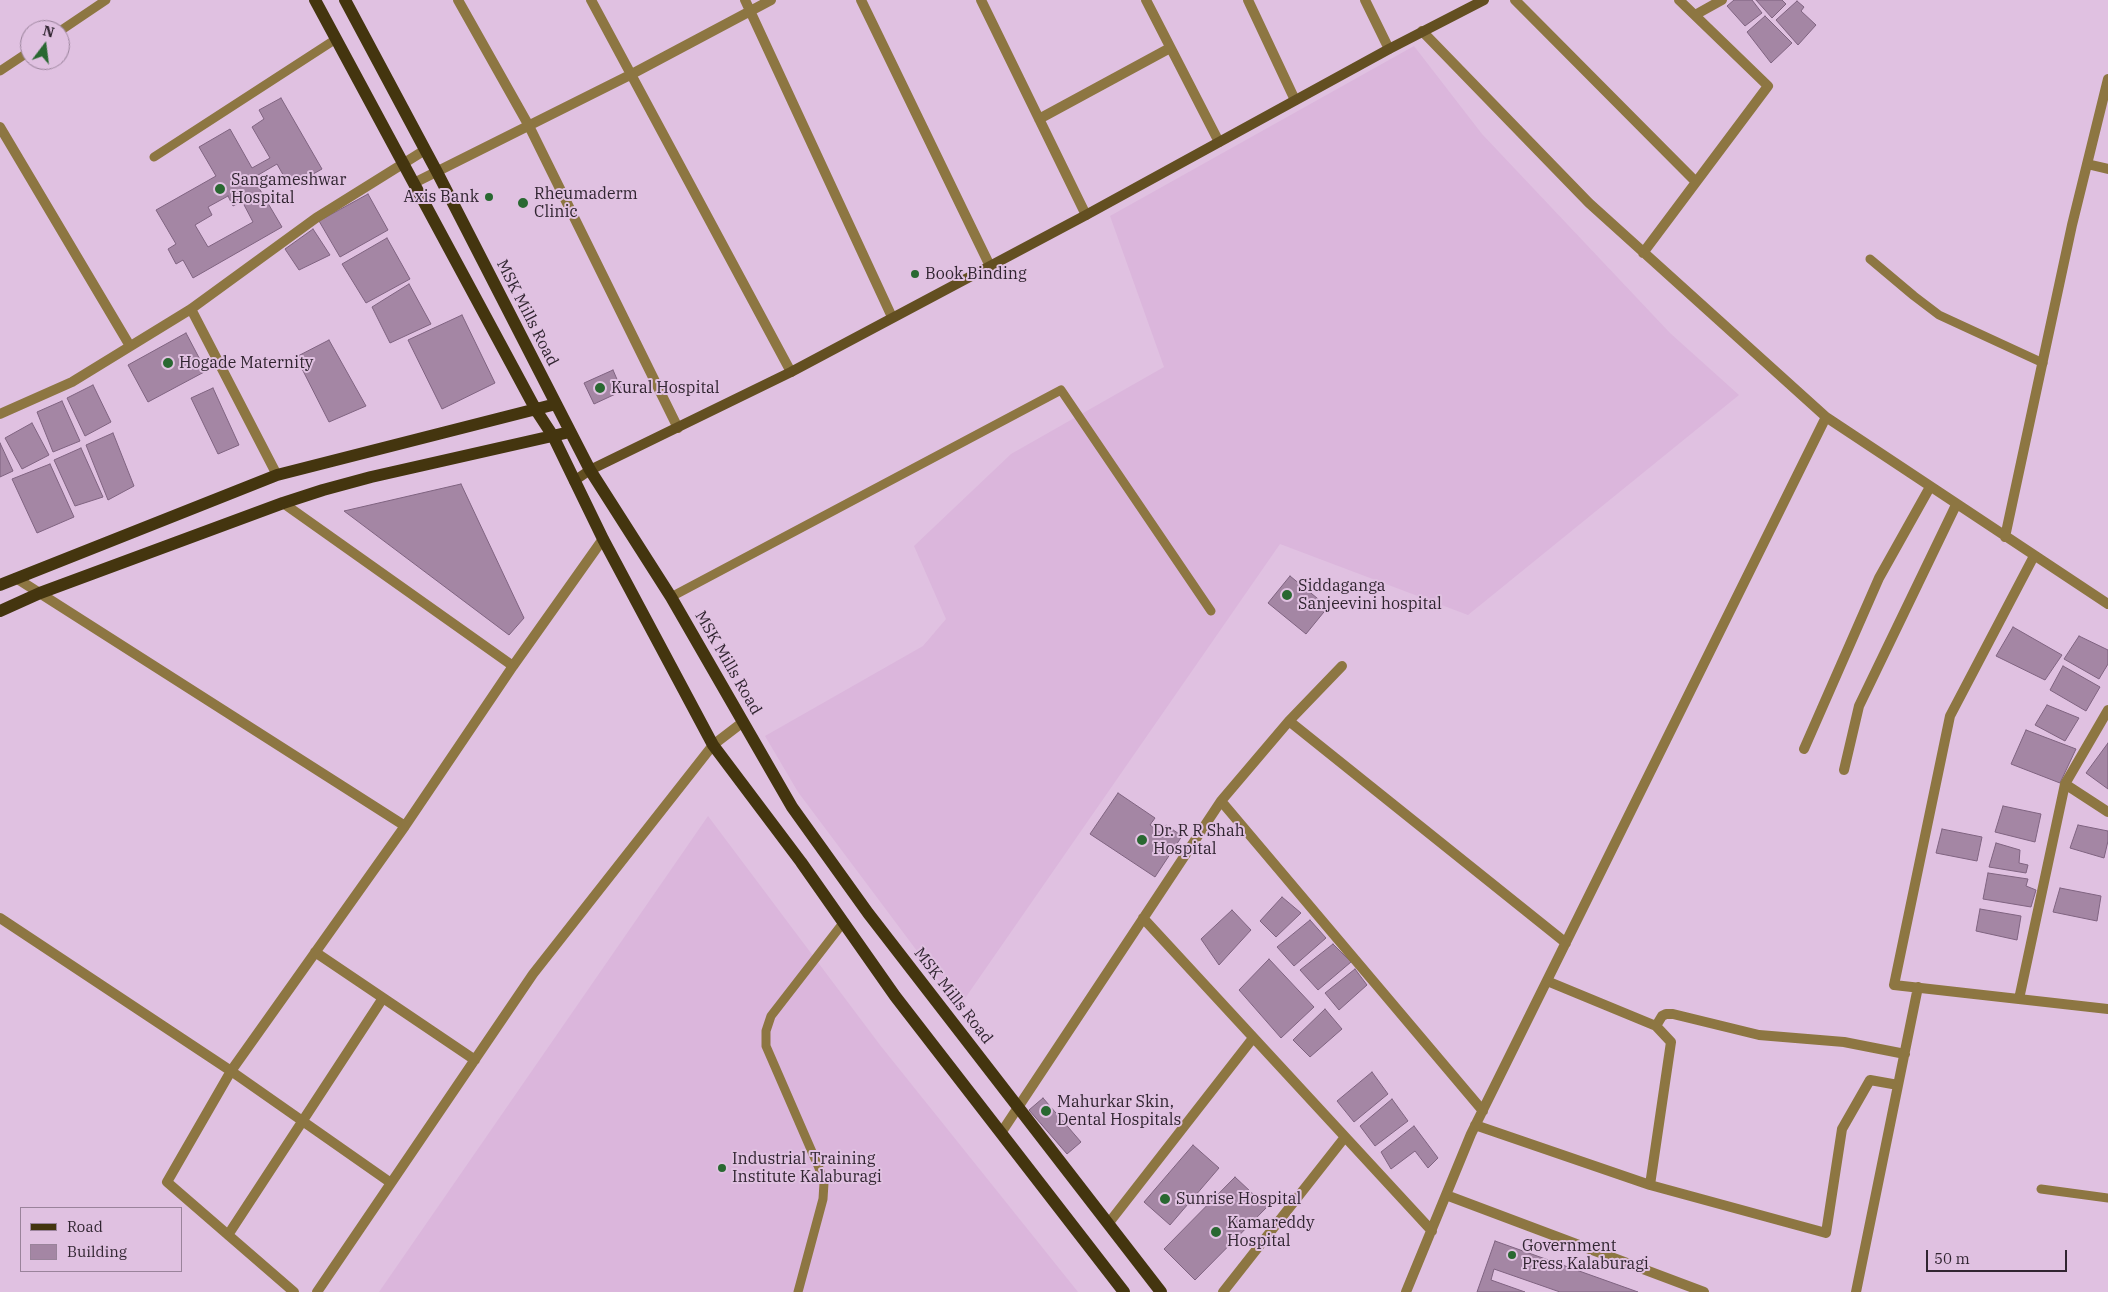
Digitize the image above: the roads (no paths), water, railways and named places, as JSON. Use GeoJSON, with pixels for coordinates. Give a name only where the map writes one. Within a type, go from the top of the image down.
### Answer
{"type":"FeatureCollection","features":[{"type":"Feature","properties":{"kind":"main road"},"geometry":{"type":"LineString","coordinates":[[315,0],[536,410],[552,436],[603,539],[713,745],[801,862],[895,996],[1124,1292]]}},
{"type":"Feature","properties":{"kind":"main road","name":"MSK Mills Road"},"geometry":{"type":"LineString","coordinates":[[345,0],[437,172],[590,470],[671,596],[792,807],[868,913],[1161,1292]]}},
{"type":"Feature","properties":{"kind":"main road"},"geometry":{"type":"LineString","coordinates":[[0,585],[277,475],[556,404]]}},
{"type":"Feature","properties":{"kind":"main road"},"geometry":{"type":"LineString","coordinates":[[0,611],[40,594],[283,503],[371,477],[570,432]]}},
{"type":"Feature","properties":{"kind":"street"},"geometry":{"type":"LineString","coordinates":[[458,0],[529,126],[678,428]]}},
{"type":"Feature","properties":{"kind":"street"},"geometry":{"type":"LineString","coordinates":[[591,0],[791,372]]}},
{"type":"Feature","properties":{"kind":"street"},"geometry":{"type":"LineString","coordinates":[[745,0],[892,318]]}},
{"type":"Feature","properties":{"kind":"street"},"geometry":{"type":"LineString","coordinates":[[414,183],[630,75],[771,0]]}},
{"type":"Feature","properties":{"kind":"street"},"geometry":{"type":"LineString","coordinates":[[861,0],[990,266]]}},
{"type":"Feature","properties":{"kind":"street"},"geometry":{"type":"LineString","coordinates":[[981,0],[1086,215]]}},
{"type":"Feature","properties":{"kind":"street"},"geometry":{"type":"LineString","coordinates":[[1146,0],[1219,142]]}},
{"type":"Feature","properties":{"kind":"street"},"geometry":{"type":"LineString","coordinates":[[1248,0],[1295,100]]}},
{"type":"Feature","properties":{"kind":"street"},"geometry":{"type":"LineString","coordinates":[[1365,0],[1389,49]]}},
{"type":"Feature","properties":{"kind":"street"},"geometry":{"type":"LineString","coordinates":[[574,481],[590,470],[791,372],[1086,215],[1422,31],[1484,0]]}},
{"type":"Feature","properties":{"kind":"street"},"geometry":{"type":"LineString","coordinates":[[1515,0],[1696,182]]}},
{"type":"Feature","properties":{"kind":"street"},"geometry":{"type":"LineString","coordinates":[[1643,253],[1768,86],[1679,0]]}},
{"type":"Feature","properties":{"kind":"street"},"geometry":{"type":"LineString","coordinates":[[1696,15],[1722,0]]}},
{"type":"Feature","properties":{"kind":"street"},"geometry":{"type":"LineString","coordinates":[[1422,31],[1589,204],[1826,417],[2108,604]]}},
{"type":"Feature","properties":{"kind":"street"},"geometry":{"type":"LineString","coordinates":[[1039,119],[1170,48]]}},
{"type":"Feature","properties":{"kind":"street"},"geometry":{"type":"LineString","coordinates":[[2005,537],[2042,363],[2108,79]]}},
{"type":"Feature","properties":{"kind":"street"},"geometry":{"type":"LineString","coordinates":[[0,127],[130,346]]}},
{"type":"Feature","properties":{"kind":"street"},"geometry":{"type":"LineString","coordinates":[[0,414],[72,382],[191,309],[316,218],[425,150]]}},
{"type":"Feature","properties":{"kind":"street"},"geometry":{"type":"LineString","coordinates":[[2087,164],[2108,169]]}},
{"type":"Feature","properties":{"kind":"street"},"geometry":{"type":"LineString","coordinates":[[191,309],[277,475]]}},
{"type":"Feature","properties":{"kind":"street"},"geometry":{"type":"LineString","coordinates":[[1406,1292],[1475,1125],[1826,417]]}},
{"type":"Feature","properties":{"kind":"street"},"geometry":{"type":"LineString","coordinates":[[1804,749],[1879,578],[1930,487]]}},
{"type":"Feature","properties":{"kind":"street"},"geometry":{"type":"LineString","coordinates":[[283,503],[513,666]]}},
{"type":"Feature","properties":{"kind":"street"},"geometry":{"type":"LineString","coordinates":[[1844,770],[1859,706],[1956,505]]}},
{"type":"Feature","properties":{"kind":"street"},"geometry":{"type":"LineString","coordinates":[[294,1292],[167,1182],[231,1071],[603,539]]}},
{"type":"Feature","properties":{"kind":"street"},"geometry":{"type":"LineString","coordinates":[[2034,556],[1950,716],[1894,985],[2108,1009]]}},
{"type":"Feature","properties":{"kind":"street"},"geometry":{"type":"LineString","coordinates":[[16,578],[404,826]]}},
{"type":"Feature","properties":{"kind":"street"},"geometry":{"type":"LineString","coordinates":[[1001,1133],[1221,801],[1289,721],[1342,666]]}},
{"type":"Feature","properties":{"kind":"street"},"geometry":{"type":"LineString","coordinates":[[2019,999],[2065,784],[2108,710]]}},
{"type":"Feature","properties":{"kind":"street"},"geometry":{"type":"LineString","coordinates":[[1289,721],[1566,942]]}},
{"type":"Feature","properties":{"kind":"street"},"geometry":{"type":"LineString","coordinates":[[317,1292],[533,974],[713,745],[743,722]]}},
{"type":"Feature","properties":{"kind":"street"},"geometry":{"type":"LineString","coordinates":[[2065,784],[2108,812]]}},
{"type":"Feature","properties":{"kind":"street"},"geometry":{"type":"LineString","coordinates":[[1221,801],[1483,1111]]}},
{"type":"Feature","properties":{"kind":"street"},"geometry":{"type":"LineString","coordinates":[[0,918],[231,1071],[391,1183]]}},
{"type":"Feature","properties":{"kind":"street"},"geometry":{"type":"LineString","coordinates":[[1143,918],[1432,1231]]}},
{"type":"Feature","properties":{"kind":"street"},"geometry":{"type":"LineString","coordinates":[[315,952],[475,1060]]}},
{"type":"Feature","properties":{"kind":"street"},"geometry":{"type":"LineString","coordinates":[[1547,981],[1656,1026],[1671,1042],[1650,1185]]}},
{"type":"Feature","properties":{"kind":"street"},"geometry":{"type":"LineString","coordinates":[[1856,1292],[1918,988]]}},
{"type":"Feature","properties":{"kind":"street"},"geometry":{"type":"LineString","coordinates":[[228,1235],[304,1122],[383,998]]}},
{"type":"Feature","properties":{"kind":"street"},"geometry":{"type":"LineString","coordinates":[[1656,1026],[1662,1016],[1673,1014],[1750,1033],[1844,1042],[1904,1054]]}},
{"type":"Feature","properties":{"kind":"street"},"geometry":{"type":"LineString","coordinates":[[1108,1224],[1253,1038]]}},
{"type":"Feature","properties":{"kind":"street"},"geometry":{"type":"LineString","coordinates":[[1475,1125],[1650,1185],[1826,1234],[1842,1129],[1870,1080],[1898,1085]]}},
{"type":"Feature","properties":{"kind":"street"},"geometry":{"type":"LineString","coordinates":[[1223,1292],[1345,1137]]}},
{"type":"Feature","properties":{"kind":"street"},"geometry":{"type":"LineString","coordinates":[[1446,1195],[1704,1292]]}},
{"type":"Feature","properties":{"kind":"lane"},"geometry":{"type":"LineString","coordinates":[[70,24],[106,0]]}},
{"type":"Feature","properties":{"kind":"lane"},"geometry":{"type":"LineString","coordinates":[[154,157],[336,39]]}},
{"type":"Feature","properties":{"kind":"lane"},"geometry":{"type":"LineString","coordinates":[[0,71],[20,58]]}},
{"type":"Feature","properties":{"kind":"lane"},"geometry":{"type":"LineString","coordinates":[[1870,259],[1939,315],[2042,363]]}},
{"type":"Feature","properties":{"kind":"lane"},"geometry":{"type":"LineString","coordinates":[[671,596],[1061,390],[1211,611]]}},
{"type":"Feature","properties":{"kind":"lane"},"geometry":{"type":"LineString","coordinates":[[798,1292],[823,1200],[824,1183],[820,1168],[766,1046],[766,1031],[771,1016],[843,923]]}},
{"type":"Feature","properties":{"kind":"lane"},"geometry":{"type":"LineString","coordinates":[[2041,1188],[2108,1198]]}},
{"type":"Feature","properties":{"kind":"place","name":"Sangameshwar Hospital"},"geometry":{"type":"Point","coordinates":[220,189]}},
{"type":"Feature","properties":{"kind":"place","name":"Axis Bank"},"geometry":{"type":"Point","coordinates":[489,197]}},
{"type":"Feature","properties":{"kind":"place","name":"Rheumaderm Clinic"},"geometry":{"type":"Point","coordinates":[523,203]}},
{"type":"Feature","properties":{"kind":"place","name":"Book Binding"},"geometry":{"type":"Point","coordinates":[915,274]}},
{"type":"Feature","properties":{"kind":"place","name":"Hogade Maternity"},"geometry":{"type":"Point","coordinates":[168,363]}},
{"type":"Feature","properties":{"kind":"place","name":"Kural Hospital"},"geometry":{"type":"Point","coordinates":[600,388]}},
{"type":"Feature","properties":{"kind":"place","name":"Siddaganga Sanjeevini hospital"},"geometry":{"type":"Point","coordinates":[1287,595]}},
{"type":"Feature","properties":{"kind":"place","name":"Dr. R R Shah Hospital"},"geometry":{"type":"Point","coordinates":[1142,840]}},
{"type":"Feature","properties":{"kind":"place","name":"Mahurkar Skin, Dental Hospitals"},"geometry":{"type":"Point","coordinates":[1046,1111]}},
{"type":"Feature","properties":{"kind":"place","name":"Industrial Training Institute Kalaburagi"},"geometry":{"type":"Point","coordinates":[722,1168]}},
{"type":"Feature","properties":{"kind":"place","name":"Sunrise Hospital"},"geometry":{"type":"Point","coordinates":[1165,1199]}},
{"type":"Feature","properties":{"kind":"place","name":"Kamareddy Hospital"},"geometry":{"type":"Point","coordinates":[1216,1232]}},
{"type":"Feature","properties":{"kind":"place","name":"Government Press Kalaburagi"},"geometry":{"type":"Point","coordinates":[1512,1255]}}]}
